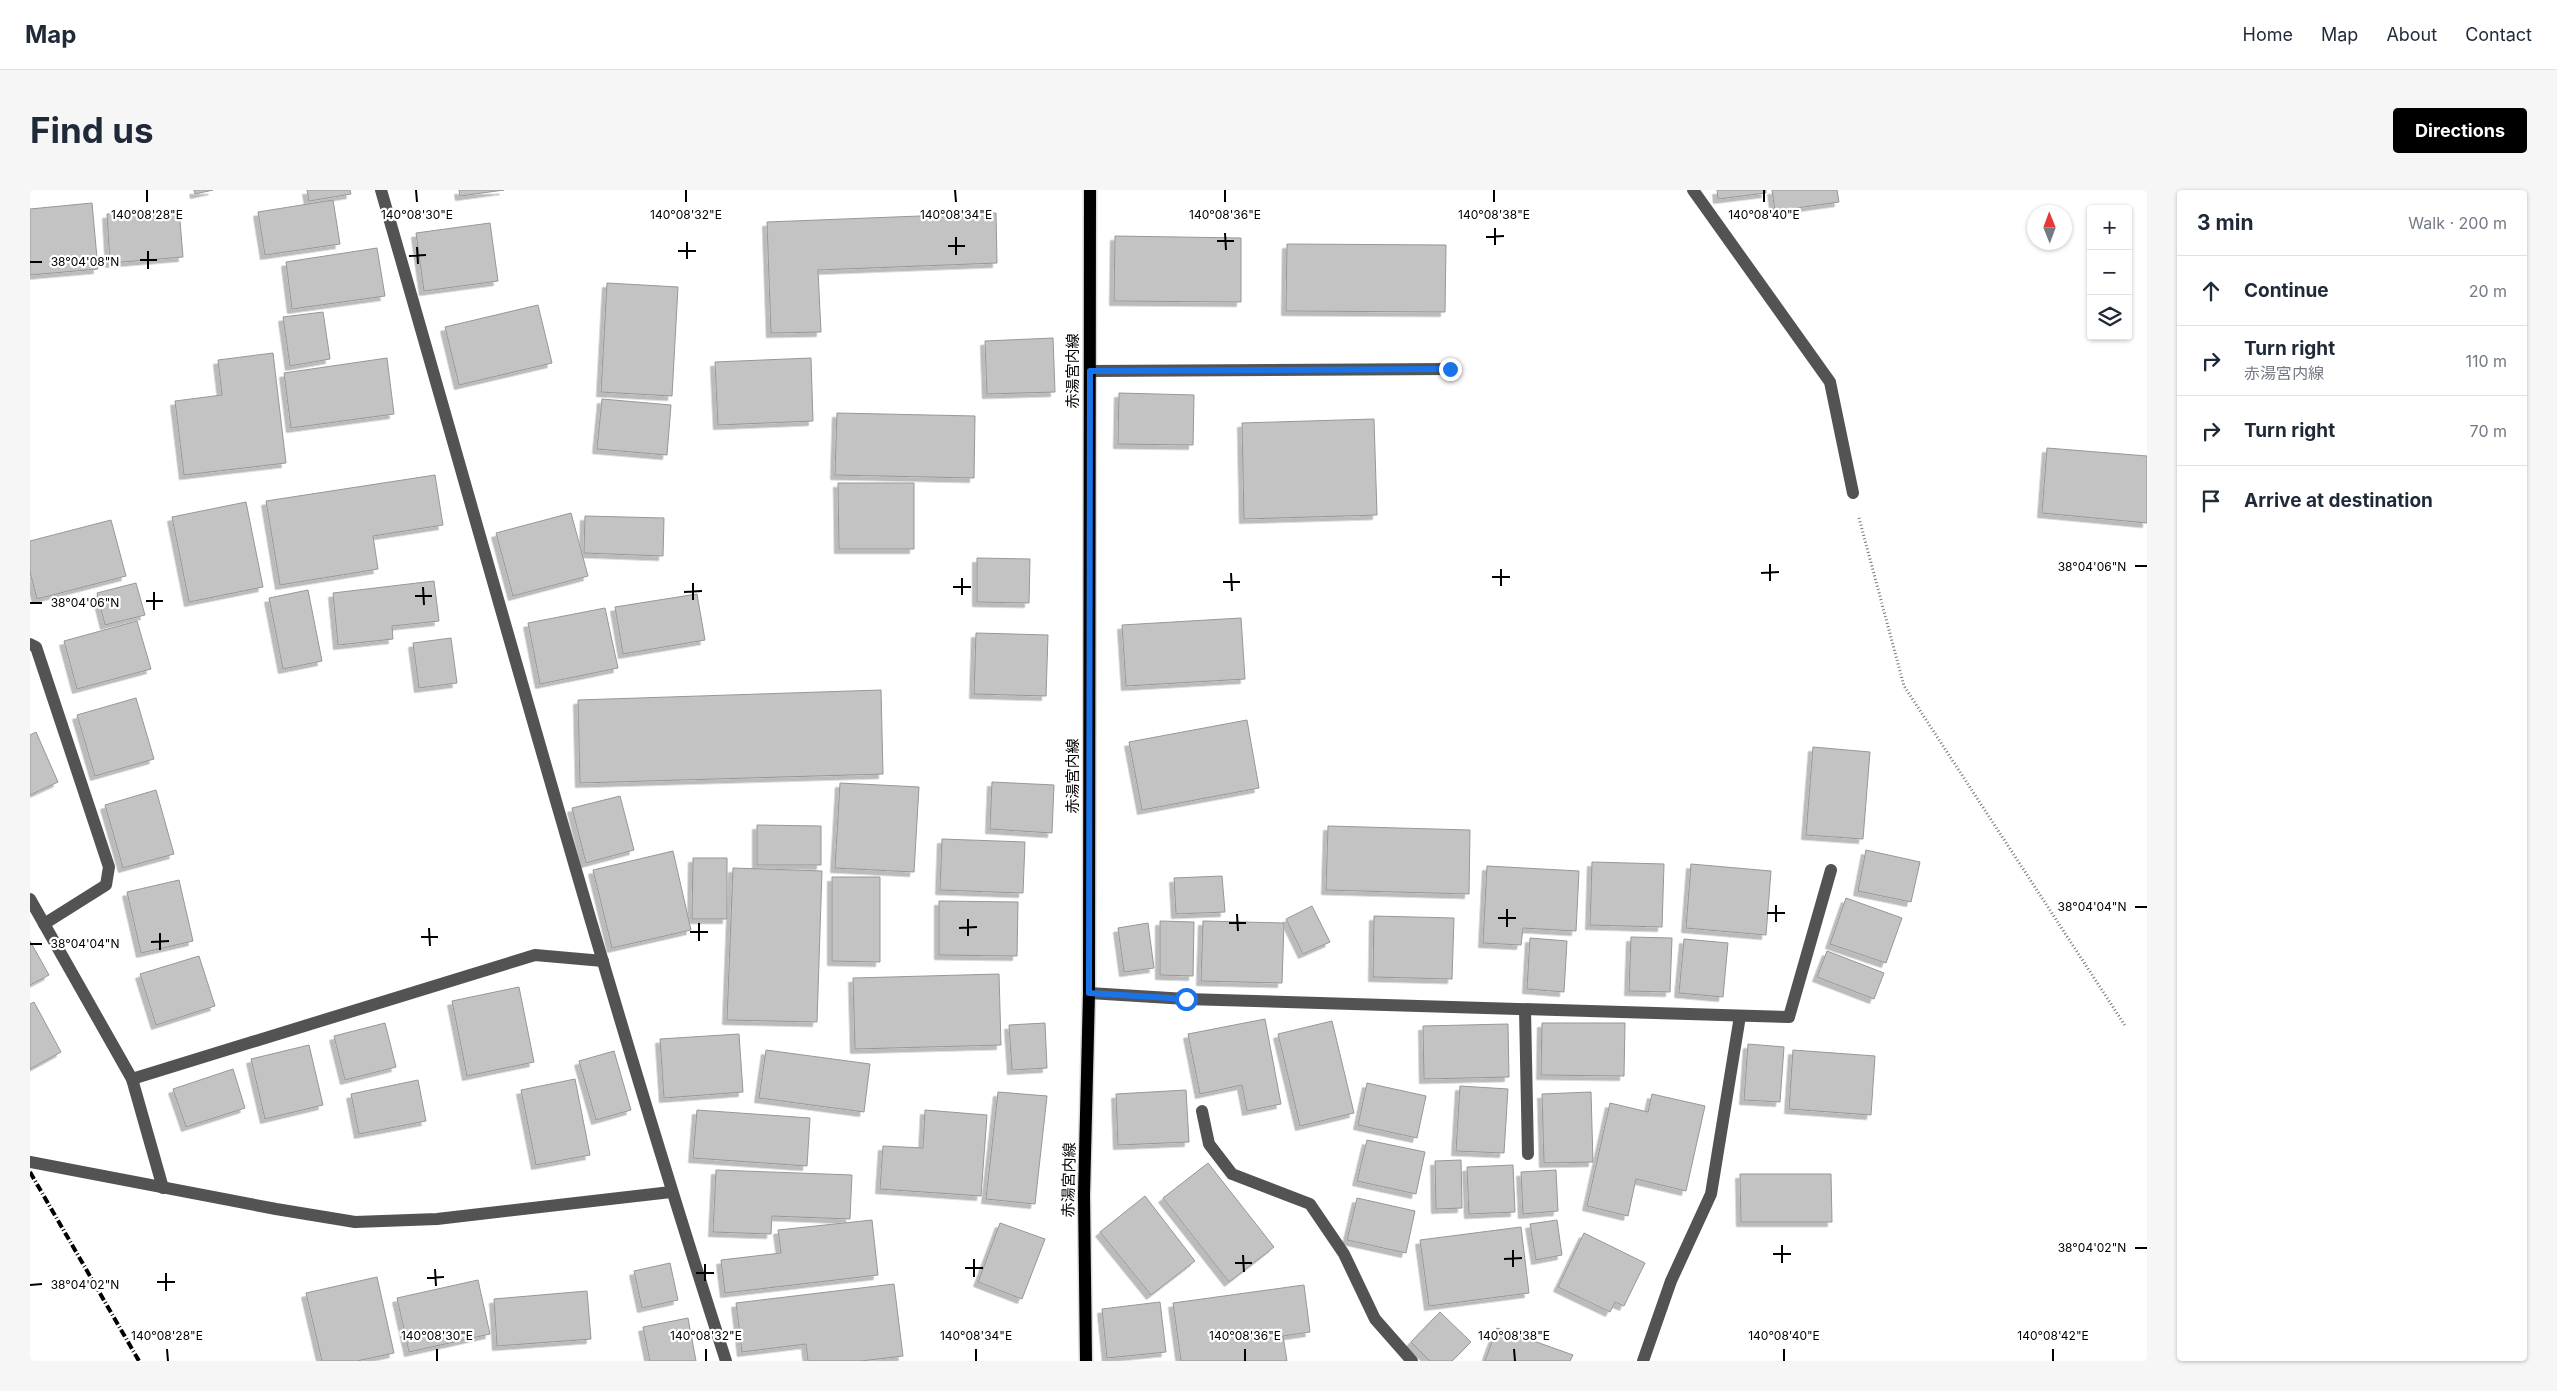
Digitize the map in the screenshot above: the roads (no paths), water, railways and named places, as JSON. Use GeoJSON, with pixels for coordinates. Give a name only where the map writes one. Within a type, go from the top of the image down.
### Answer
{"type":"FeatureCollection","features":[{"type":"Feature","properties":{"kind":"main road","name":"赤湯宮内線"},"geometry":{"type":"LineString","coordinates":[[1086,1361],[1084,1195],[1089,993],[1090,190]]}},
{"type":"Feature","properties":{"kind":"street"},"geometry":{"type":"LineString","coordinates":[[381,190],[671,1192],[726,1361]]}},
{"type":"Feature","properties":{"kind":"street"},"geometry":{"type":"LineString","coordinates":[[1693,190],[1830,382],[1852,493]]}},
{"type":"Feature","properties":{"kind":"street"},"geometry":{"type":"LineString","coordinates":[[1090,371],[1450,369]]}},
{"type":"Feature","properties":{"kind":"street"},"geometry":{"type":"LineString","coordinates":[[30,644],[36,647],[109,867],[106,885],[44,924]]}},
{"type":"Feature","properties":{"kind":"street"},"geometry":{"type":"LineString","coordinates":[[1089,993],[1186,999],[1789,1017],[1832,870]]}},
{"type":"Feature","properties":{"kind":"street"},"geometry":{"type":"LineString","coordinates":[[30,899],[132,1079],[164,1188]]}},
{"type":"Feature","properties":{"kind":"street"},"geometry":{"type":"LineString","coordinates":[[132,1079],[535,955],[603,961]]}},
{"type":"Feature","properties":{"kind":"street"},"geometry":{"type":"LineString","coordinates":[[1525,1010],[1528,1154]]}},
{"type":"Feature","properties":{"kind":"street"},"geometry":{"type":"LineString","coordinates":[[1643,1361],[1671,1281],[1710,1194],[1740,1016]]}},
{"type":"Feature","properties":{"kind":"street"},"geometry":{"type":"LineString","coordinates":[[1202,1111],[1209,1144],[1232,1174],[1310,1204],[1344,1254],[1375,1320],[1412,1361]]}},
{"type":"Feature","properties":{"kind":"street"},"geometry":{"type":"LineString","coordinates":[[30,1162],[355,1222],[437,1219],[671,1192]]}},
{"type":"Feature","properties":{"kind":"railway"},"geometry":{"type":"LineString","coordinates":[[30,1172],[139,1361]]}}]}
